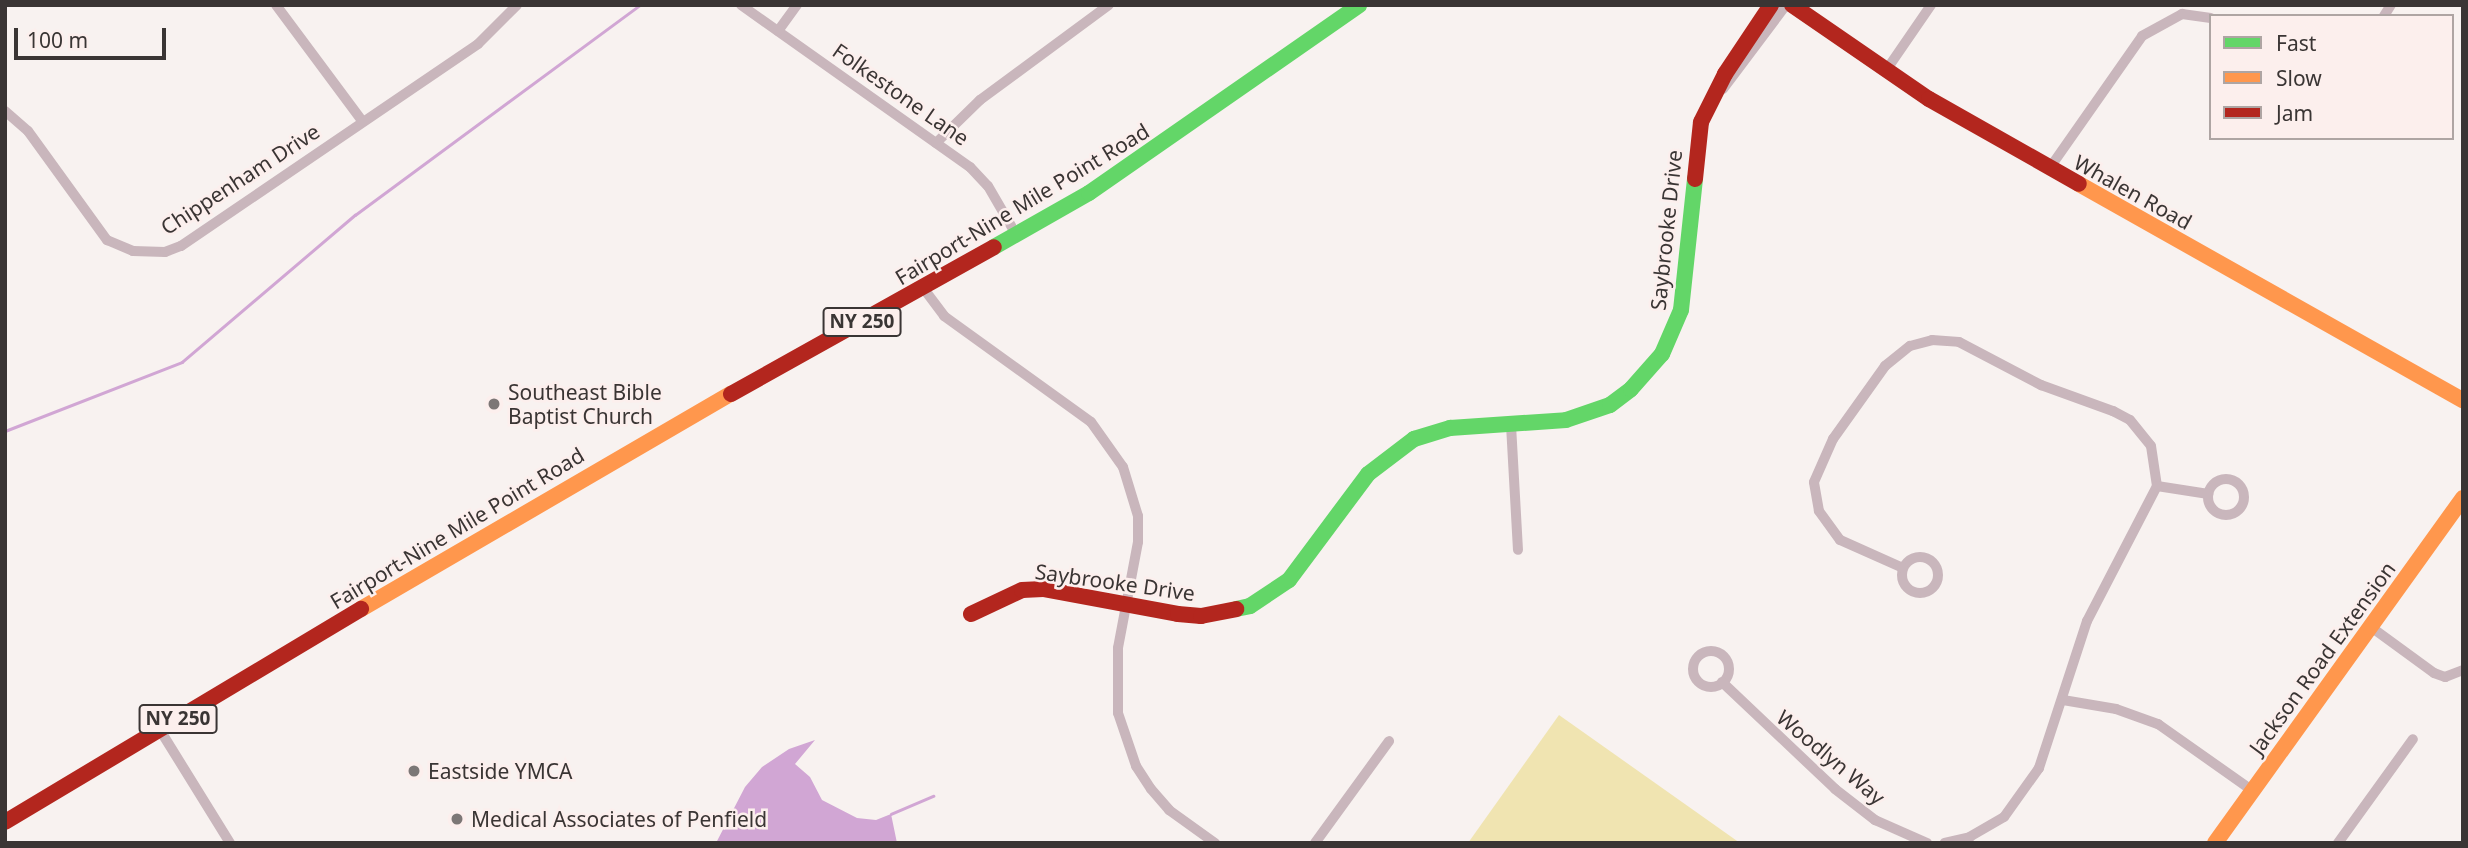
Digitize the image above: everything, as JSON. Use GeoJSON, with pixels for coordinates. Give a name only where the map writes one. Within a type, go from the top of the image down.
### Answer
{"type":"FeatureCollection","features":[{"type":"Feature","properties":{"kind":"street"},"geometry":{"type":"LineString","coordinates":[[276,5],[362,121]]}},
{"type":"Feature","properties":{"kind":"street","name":"Chippenham Drive"},"geometry":{"type":"LineString","coordinates":[[5,111],[28,131],[96,230],[120,247],[149,253],[181,246],[478,44],[517,5]]}},
{"type":"Feature","properties":{"kind":"street","name":"Folkestone Lane"},"geometry":{"type":"LineString","coordinates":[[741,5],[981,177],[1017,236]]}},
{"type":"Feature","properties":{"kind":"street"},"geometry":{"type":"LineString","coordinates":[[778,31],[797,5]]}},
{"type":"Feature","properties":{"kind":"street"},"geometry":{"type":"LineString","coordinates":[[936,143],[980,100],[1109,5]]}},
{"type":"Feature","properties":{"kind":"street","name":"Fairport-Nine Mile Point Road"},"geometry":{"type":"LineString","coordinates":[[5,822],[546,498],[1017,236],[1174,138],[1359,5]]}},
{"type":"Feature","properties":{"kind":"street","name":"Saybrooke Drive"},"geometry":{"type":"LineString","coordinates":[[971,614],[1022,590],[1044,589],[1201,616],[1250,606],[1289,580],[1356,488],[1399,449],[1432,432],[1566,420],[1610,405],[1648,373],[1662,354],[1681,310],[1697,144],[1707,107],[1771,5]]}},
{"type":"Feature","properties":{"kind":"street","name":"Saybrooke Drive"},"geometry":{"type":"LineString","coordinates":[[1707,107],[1786,5]]}},
{"type":"Feature","properties":{"kind":"street","name":"Whalen Road"},"geometry":{"type":"LineString","coordinates":[[1792,5],[1885,72],[2049,169],[2463,400]]}},
{"type":"Feature","properties":{"kind":"street"},"geometry":{"type":"LineString","coordinates":[[1885,72],[1931,5]]}},
{"type":"Feature","properties":{"kind":"street"},"geometry":{"type":"LineString","coordinates":[[2049,169],[2142,36],[2182,14],[2209,18]]}},
{"type":"Feature","properties":{"kind":"street"},"geometry":{"type":"LineString","coordinates":[[924,289],[944,316],[1070,404],[1109,443],[1123,467],[1138,516],[1115,678],[1126,741],[1136,766],[1160,799],[1215,843]]}},
{"type":"Feature","properties":{"kind":"street"},"geometry":{"type":"LineString","coordinates":[[1903,568],[1840,540],[1819,511],[1814,482],[1824,453],[1885,366],[1899,353],[1921,342],[1959,342],[2041,385],[2130,420],[2151,446],[2157,486],[2101,589],[2075,654],[2048,750],[2015,804],[1987,829],[1945,843]]}},
{"type":"Feature","properties":{"kind":"street"},"geometry":{"type":"LineString","coordinates":[[1511,425],[1518,550]]}},
{"type":"Feature","properties":{"kind":"street"},"geometry":{"type":"LineString","coordinates":[[2157,486],[2208,494]]}},
{"type":"Feature","properties":{"kind":"street","name":"Jackson Road Extension"},"geometry":{"type":"LineString","coordinates":[[2215,843],[2463,498]]}},
{"type":"Feature","properties":{"kind":"street"},"geometry":{"type":"LineString","coordinates":[[2371,627],[2434,673],[2452,677],[2463,670]]}},
{"type":"Feature","properties":{"kind":"street","name":"Woodlyn Way"},"geometry":{"type":"LineString","coordinates":[[1722,682],[1835,789],[1875,820],[1927,843]]}},
{"type":"Feature","properties":{"kind":"street"},"geometry":{"type":"LineString","coordinates":[[2063,700],[2116,709],[2158,724],[2253,791]]}},
{"type":"Feature","properties":{"kind":"street"},"geometry":{"type":"LineString","coordinates":[[160,730],[230,843]]}},
{"type":"Feature","properties":{"kind":"street"},"geometry":{"type":"LineString","coordinates":[[2339,843],[2413,739]]}},
{"type":"Feature","properties":{"kind":"street"},"geometry":{"type":"LineString","coordinates":[[1315,843],[1389,741]]}},
{"type":"Feature","properties":{"kind":"shaded area"},"geometry":{"type":"Polygon","coordinates":[[[1559,715],[1740,843],[1468,843],[1559,715]]]}},
{"type":"Feature","properties":{"kind":"shaded area"},"geometry":{"type":"Polygon","coordinates":[[[815,740],[795,764],[810,777],[822,800],[857,818],[876,820],[891,814],[897,843],[716,843],[745,787],[762,767],[789,749],[815,740]]]}},
{"type":"Feature","properties":{"kind":"waterway"},"geometry":{"type":"LineString","coordinates":[[5,431],[182,362],[355,215],[640,5]]}},
{"type":"Feature","properties":{"kind":"waterway"},"geometry":{"type":"LineString","coordinates":[[891,814],[933,796]]}},
{"type":"Feature","properties":{"kind":"traffic: fast"},"geometry":{"type":"LineString","coordinates":[[994,247],[1089,193],[1359,5]]}},
{"type":"Feature","properties":{"kind":"traffic: fast"},"geometry":{"type":"LineString","coordinates":[[1236,609],[1250,606],[1289,580],[1368,474],[1414,439],[1450,428],[1566,420],[1610,405],[1631,389],[1662,354],[1681,310],[1695,179]]}},
{"type":"Feature","properties":{"kind":"traffic: slow"},"geometry":{"type":"LineString","coordinates":[[2079,184],[2463,400]]}},
{"type":"Feature","properties":{"kind":"traffic: slow"},"geometry":{"type":"LineString","coordinates":[[361,609],[731,394]]}},
{"type":"Feature","properties":{"kind":"traffic: slow"},"geometry":{"type":"LineString","coordinates":[[2215,843],[2463,498]]}},
{"type":"Feature","properties":{"kind":"traffic: jam"},"geometry":{"type":"LineString","coordinates":[[1695,179],[1701,122],[1725,74],[1771,5]]}},
{"type":"Feature","properties":{"kind":"traffic: jam"},"geometry":{"type":"LineString","coordinates":[[1792,5],[1929,99],[2079,184]]}},
{"type":"Feature","properties":{"kind":"traffic: jam"},"geometry":{"type":"LineString","coordinates":[[731,394],[994,247]]}},
{"type":"Feature","properties":{"kind":"traffic: jam"},"geometry":{"type":"LineString","coordinates":[[971,614],[1022,590],[1043,589],[1178,614],[1201,616],[1236,609]]}},
{"type":"Feature","properties":{"kind":"traffic: jam"},"geometry":{"type":"LineString","coordinates":[[5,822],[361,609]]}},
{"type":"Feature","properties":{"kind":"place","name":"Southeast Bible Baptist Church"},"geometry":{"type":"Point","coordinates":[494,404]}},
{"type":"Feature","properties":{"kind":"place","name":"Eastside YMCA"},"geometry":{"type":"Point","coordinates":[414,771]}},
{"type":"Feature","properties":{"kind":"place","name":"Medical Associates of Penfield"},"geometry":{"type":"Point","coordinates":[457,819]}}]}
